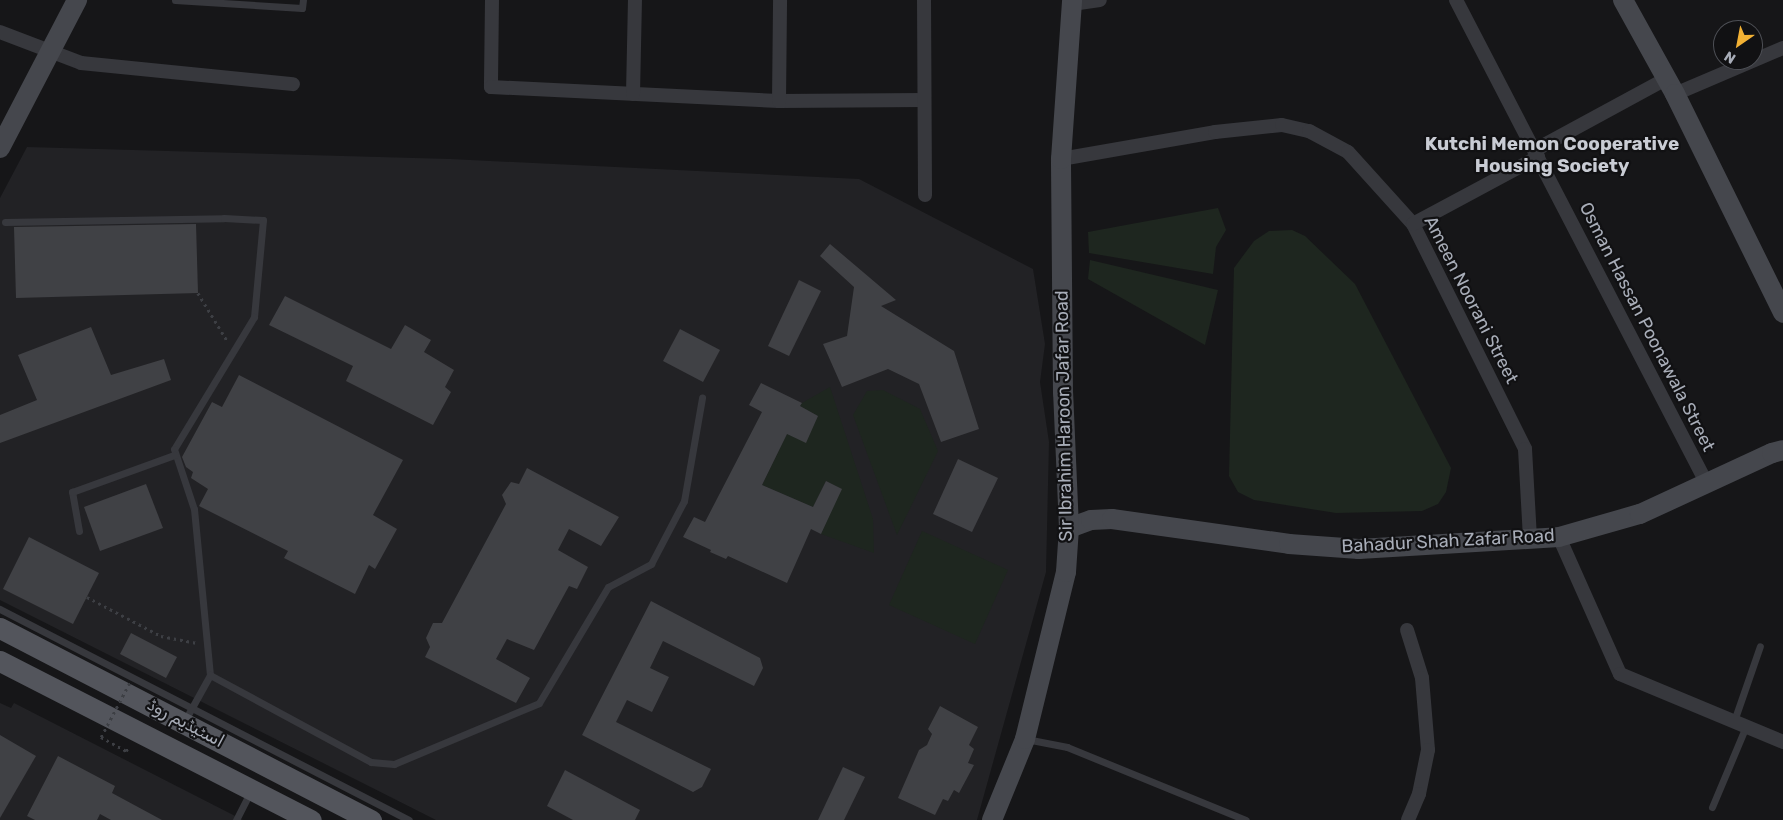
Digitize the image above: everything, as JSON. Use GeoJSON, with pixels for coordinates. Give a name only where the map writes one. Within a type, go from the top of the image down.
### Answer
{"type":"FeatureCollection","features":[{"type":"Feature","properties":{"kind":"main road","name":"اسٹیڈیم روڈ"},"geometry":{"type":"LineString","coordinates":[[0,628],[188,715],[371,820]]}},
{"type":"Feature","properties":{"kind":"main road","name":"اسٹیڈیم روڈ"},"geometry":{"type":"LineString","coordinates":[[0,661],[311,820]]}},
{"type":"Feature","properties":{"kind":"street"},"geometry":{"type":"LineString","coordinates":[[0,148],[77,0]]}},
{"type":"Feature","properties":{"kind":"street"},"geometry":{"type":"LineString","coordinates":[[492,0],[491,87],[779,101],[924,100]]}},
{"type":"Feature","properties":{"kind":"street"},"geometry":{"type":"LineString","coordinates":[[633,94],[635,0]]}},
{"type":"Feature","properties":{"kind":"street"},"geometry":{"type":"LineString","coordinates":[[779,101],[780,0]]}},
{"type":"Feature","properties":{"kind":"street"},"geometry":{"type":"LineString","coordinates":[[924,0],[925,195]]}},
{"type":"Feature","properties":{"kind":"street"},"geometry":{"type":"LineString","coordinates":[[1072,2],[1100,0]]}},
{"type":"Feature","properties":{"kind":"street","name":"Osman Hassan Poonawala Street"},"geometry":{"type":"LineString","coordinates":[[1456,0],[1708,484]]}},
{"type":"Feature","properties":{"kind":"street"},"geometry":{"type":"LineString","coordinates":[[1624,0],[1671,86],[1783,313]]}},
{"type":"Feature","properties":{"kind":"street","name":"Sir Ibrahim Haroon Jafar Road"},"geometry":{"type":"LineString","coordinates":[[992,820],[1025,739],[1066,572],[1069,528],[1063,374],[1061,159],[1072,2]]}},
{"type":"Feature","properties":{"kind":"street"},"geometry":{"type":"LineString","coordinates":[[0,32],[81,63],[292,84]]}},
{"type":"Feature","properties":{"kind":"street"},"geometry":{"type":"LineString","coordinates":[[1413,224],[1537,154],[1671,86],[1783,48]]}},
{"type":"Feature","properties":{"kind":"street","name":"Ameen Noorani Street"},"geometry":{"type":"LineString","coordinates":[[1061,159],[1215,132],[1282,124],[1309,131],[1348,152],[1413,224],[1525,449],[1530,538]]}},
{"type":"Feature","properties":{"kind":"street","name":"Bahadur Shah Zafar Road"},"geometry":{"type":"LineString","coordinates":[[1069,528],[1091,520],[1112,519],[1289,544],[1359,549],[1559,537],[1640,514],[1708,484],[1779,449]]}},
{"type":"Feature","properties":{"kind":"street"},"geometry":{"type":"LineString","coordinates":[[1559,537],[1620,674],[1783,742]]}},
{"type":"Feature","properties":{"kind":"street"},"geometry":{"type":"LineString","coordinates":[[1407,630],[1422,678],[1428,750],[1419,794],[1408,820]]}},
{"type":"Feature","properties":{"kind":"lane"},"geometry":{"type":"LineString","coordinates":[[174,0],[302,8],[303,0]]}},
{"type":"Feature","properties":{"kind":"lane"},"geometry":{"type":"LineString","coordinates":[[5,222],[224,218],[263,220],[258,303],[244,337],[214,381],[174,455],[72,492],[79,531]]}},
{"type":"Feature","properties":{"kind":"lane"},"geometry":{"type":"LineString","coordinates":[[210,675],[371,762],[394,764],[539,703],[608,587],[651,564],[684,501],[702,398]]}},
{"type":"Feature","properties":{"kind":"lane"},"geometry":{"type":"LineString","coordinates":[[174,455],[194,509],[210,675],[188,715]]}},
{"type":"Feature","properties":{"kind":"lane"},"geometry":{"type":"LineString","coordinates":[[0,609],[188,715],[409,820]]}},
{"type":"Feature","properties":{"kind":"lane"},"geometry":{"type":"LineString","coordinates":[[1712,807],[1740,724],[1760,646]]}},
{"type":"Feature","properties":{"kind":"lane"},"geometry":{"type":"LineString","coordinates":[[1025,739],[1068,746],[1246,820]]}},
{"type":"Feature","properties":{"kind":"lane"},"geometry":{"type":"LineString","coordinates":[[236,820],[251,789]]}},
{"type":"Feature","properties":{"kind":"path"},"geometry":{"type":"LineString","coordinates":[[198,293],[234,352]]}},
{"type":"Feature","properties":{"kind":"path"},"geometry":{"type":"LineString","coordinates":[[87,597],[162,636],[206,645]]}},
{"type":"Feature","properties":{"kind":"path"},"geometry":{"type":"LineString","coordinates":[[126,751],[101,737],[130,682]]}},
{"type":"Feature","properties":{"kind":"shaded area"},"geometry":{"type":"Polygon","coordinates":[[[27,147],[450,159],[859,179],[1033,269],[1045,344],[1040,382],[1049,442],[1046,572],[977,820],[436,820],[0,600],[0,198],[27,147]]]}},
{"type":"Feature","properties":{"kind":"shaded area"},"geometry":{"type":"Polygon","coordinates":[[[1218,208],[1226,230],[1216,247],[1213,274],[1089,253],[1088,232],[1218,208]]]}},
{"type":"Feature","properties":{"kind":"shaded area"},"geometry":{"type":"Polygon","coordinates":[[[1292,230],[1305,236],[1355,284],[1451,468],[1446,492],[1438,504],[1422,511],[1336,513],[1254,500],[1238,492],[1229,476],[1234,268],[1254,241],[1269,231],[1292,230]]]}},
{"type":"Feature","properties":{"kind":"shaded area"},"geometry":{"type":"Polygon","coordinates":[[[1090,260],[1218,290],[1205,345],[1088,279],[1090,260]]]}},
{"type":"Feature","properties":{"kind":"shaded area"},"geometry":{"type":"Polygon","coordinates":[[[830,387],[873,519],[874,553],[821,534],[841,489],[826,481],[813,507],[762,485],[787,434],[806,442],[818,416],[800,406],[802,403],[830,387]]]}},
{"type":"Feature","properties":{"kind":"shaded area"},"geometry":{"type":"Polygon","coordinates":[[[883,390],[920,409],[938,451],[897,535],[853,415],[867,391],[883,390]]]}},
{"type":"Feature","properties":{"kind":"shaded area"},"geometry":{"type":"Polygon","coordinates":[[[922,531],[1008,570],[975,644],[889,605],[922,531]]]}},
{"type":"Feature","properties":{"kind":"shaded area"},"geometry":{"type":"Polygon","coordinates":[[[0,703],[11,708],[14,703],[243,820],[0,820],[0,703]]]}},
{"type":"Feature","properties":{"kind":"building"},"geometry":{"type":"Polygon","coordinates":[[[196,224],[198,293],[16,298],[14,227],[196,224]]]}},
{"type":"Feature","properties":{"kind":"building"},"geometry":{"type":"Polygon","coordinates":[[[830,244],[896,300],[881,306],[954,351],[979,429],[941,442],[919,384],[888,369],[842,387],[823,344],[847,336],[854,287],[820,256],[830,244]]]}},
{"type":"Feature","properties":{"kind":"building"},"geometry":{"type":"Polygon","coordinates":[[[799,280],[821,291],[789,356],[768,346],[799,280]]]}},
{"type":"Feature","properties":{"kind":"building"},"geometry":{"type":"Polygon","coordinates":[[[285,296],[391,349],[405,325],[431,340],[424,352],[454,370],[445,387],[451,392],[433,425],[346,381],[353,366],[269,325],[285,296]]]}},
{"type":"Feature","properties":{"kind":"building"},"geometry":{"type":"Polygon","coordinates":[[[91,327],[111,375],[164,359],[171,380],[0,443],[0,415],[37,400],[18,355],[91,327]]]}},
{"type":"Feature","properties":{"kind":"building"},"geometry":{"type":"Polygon","coordinates":[[[680,329],[720,350],[703,382],[663,361],[680,329]]]}},
{"type":"Feature","properties":{"kind":"building"},"geometry":{"type":"Polygon","coordinates":[[[239,375],[403,460],[373,515],[397,529],[375,569],[369,565],[355,594],[284,558],[288,551],[199,506],[208,489],[191,478],[193,472],[186,467],[182,457],[212,402],[222,407],[239,375]]]}},
{"type":"Feature","properties":{"kind":"building"},"geometry":{"type":"Polygon","coordinates":[[[761,383],[802,403],[800,406],[818,416],[806,443],[787,434],[762,485],[813,507],[826,481],[842,489],[821,534],[811,529],[787,583],[728,556],[726,559],[710,552],[711,550],[683,537],[694,517],[705,522],[762,412],[749,405],[761,383]]]}},
{"type":"Feature","properties":{"kind":"building"},"geometry":{"type":"Polygon","coordinates":[[[958,459],[998,478],[972,532],[933,514],[958,459]]]}},
{"type":"Feature","properties":{"kind":"building"},"geometry":{"type":"Polygon","coordinates":[[[527,468],[619,517],[601,546],[569,529],[558,550],[588,567],[577,589],[569,586],[534,650],[507,639],[496,659],[530,678],[516,703],[425,657],[430,647],[426,638],[433,623],[442,623],[506,504],[502,495],[511,482],[519,484],[527,468]]]}},
{"type":"Feature","properties":{"kind":"building"},"geometry":{"type":"Polygon","coordinates":[[[146,484],[163,528],[100,551],[84,507],[146,484]]]}},
{"type":"Feature","properties":{"kind":"building"},"geometry":{"type":"Polygon","coordinates":[[[29,537],[99,573],[73,624],[3,589],[29,537]]]}},
{"type":"Feature","properties":{"kind":"building"},"geometry":{"type":"Polygon","coordinates":[[[651,601],[760,658],[763,668],[754,686],[663,641],[650,668],[669,677],[652,712],[627,700],[616,722],[711,769],[702,787],[693,792],[582,735],[651,601]]]}},
{"type":"Feature","properties":{"kind":"building"},"geometry":{"type":"Polygon","coordinates":[[[131,633],[177,657],[166,678],[120,654],[131,633]]]}},
{"type":"Feature","properties":{"kind":"building"},"geometry":{"type":"Polygon","coordinates":[[[940,706],[978,727],[969,745],[974,749],[968,763],[974,765],[959,793],[954,790],[948,801],[943,799],[935,815],[898,798],[919,750],[927,745],[932,734],[928,729],[940,706]]]}},
{"type":"Feature","properties":{"kind":"building"},"geometry":{"type":"Polygon","coordinates":[[[0,735],[36,756],[0,818],[0,735]]]}},
{"type":"Feature","properties":{"kind":"building"},"geometry":{"type":"Polygon","coordinates":[[[58,756],[115,786],[112,793],[162,820],[111,820],[100,814],[97,820],[35,820],[27,816],[58,756]]]}},
{"type":"Feature","properties":{"kind":"building"},"geometry":{"type":"Polygon","coordinates":[[[843,767],[865,777],[844,820],[818,820],[843,767]]]}},
{"type":"Feature","properties":{"kind":"building"},"geometry":{"type":"Polygon","coordinates":[[[565,770],[640,810],[635,820],[573,820],[547,806],[565,770]]]}},
{"type":"Feature","properties":{"kind":"district","name":"Kutchi Memon Cooperative Housing Society"},"geometry":{"type":"Point","coordinates":[1552,155]}}]}
